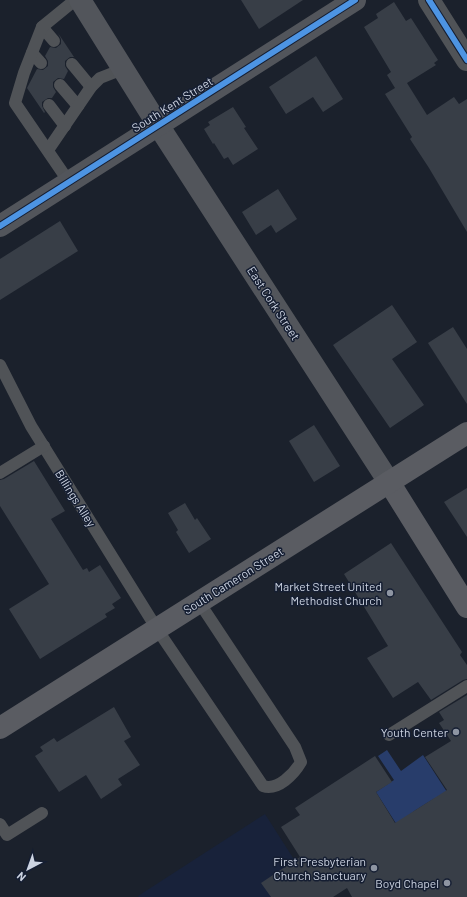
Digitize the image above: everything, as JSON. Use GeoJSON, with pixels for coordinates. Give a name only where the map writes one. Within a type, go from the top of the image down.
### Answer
{"type":"FeatureCollection","features":[{"type":"Feature","properties":{"kind":"main road","name":"East Cork Street"},"geometry":{"type":"LineString","coordinates":[[80,0],[158,125],[389,482],[467,607]]}},
{"type":"Feature","properties":{"kind":"main road","name":"South Kent Street"},"geometry":{"type":"LineString","coordinates":[[0,226],[355,0]]}},
{"type":"Feature","properties":{"kind":"main road","name":"South Cameron Street"},"geometry":{"type":"LineString","coordinates":[[0,728],[467,433]]}},
{"type":"Feature","properties":{"kind":"street"},"geometry":{"type":"LineString","coordinates":[[429,0],[467,60]]}},
{"type":"Feature","properties":{"kind":"lane"},"geometry":{"type":"LineString","coordinates":[[69,182],[15,103],[27,77],[32,53],[42,27],[75,0]]}},
{"type":"Feature","properties":{"kind":"lane"},"geometry":{"type":"LineString","coordinates":[[42,27],[54,41]]}},
{"type":"Feature","properties":{"kind":"lane"},"geometry":{"type":"LineString","coordinates":[[32,53],[41,63]]}},
{"type":"Feature","properties":{"kind":"lane"},"geometry":{"type":"LineString","coordinates":[[72,64],[91,87]]}},
{"type":"Feature","properties":{"kind":"lane"},"geometry":{"type":"LineString","coordinates":[[48,150],[91,87],[100,78],[123,69]]}},
{"type":"Feature","properties":{"kind":"lane"},"geometry":{"type":"LineString","coordinates":[[60,85],[78,106]]}},
{"type":"Feature","properties":{"kind":"lane"},"geometry":{"type":"LineString","coordinates":[[49,105],[65,126]]}},
{"type":"Feature","properties":{"kind":"lane","name":"Billings Alley"},"geometry":{"type":"LineString","coordinates":[[0,365],[31,426],[157,628],[263,786],[268,788],[279,785],[298,769],[301,762],[300,758],[295,747],[199,602]]}},
{"type":"Feature","properties":{"kind":"lane"},"geometry":{"type":"LineString","coordinates":[[0,473],[44,446]]}},
{"type":"Feature","properties":{"kind":"lane"},"geometry":{"type":"LineString","coordinates":[[389,735],[467,686]]}},
{"type":"Feature","properties":{"kind":"lane"},"geometry":{"type":"LineString","coordinates":[[0,824],[7,835],[42,813]]}},
{"type":"Feature","properties":{"kind":"shaded area"},"geometry":{"type":"Polygon","coordinates":[[[387,750],[401,771],[423,755],[447,792],[421,807],[397,825],[376,792],[394,780],[378,756],[387,750]]]}},
{"type":"Feature","properties":{"kind":"shaded area"},"geometry":{"type":"Polygon","coordinates":[[[265,814],[318,897],[138,896],[265,814]]]}},
{"type":"Feature","properties":{"kind":"building"},"geometry":{"type":"Polygon","coordinates":[[[241,0],[303,0],[259,29],[241,0]]]}},
{"type":"Feature","properties":{"kind":"building"},"geometry":{"type":"Polygon","coordinates":[[[394,2],[406,21],[411,18],[438,60],[434,63],[436,65],[407,83],[427,115],[454,97],[459,104],[467,99],[467,232],[410,139],[412,137],[385,94],[395,88],[387,75],[391,72],[364,27],[378,18],[376,14],[394,2]]]}},
{"type":"Feature","properties":{"kind":"building"},"geometry":{"type":"Polygon","coordinates":[[[58,33],[74,57],[70,57],[65,61],[65,66],[68,71],[64,79],[58,78],[53,82],[53,87],[56,92],[52,98],[48,98],[42,102],[44,113],[27,88],[37,69],[43,70],[48,66],[48,61],[45,56],[50,47],[56,48],[61,44],[61,39],[58,33]]]}},
{"type":"Feature","properties":{"kind":"building"},"geometry":{"type":"Polygon","coordinates":[[[316,56],[343,99],[323,112],[313,97],[286,114],[269,87],[316,56]]]}},
{"type":"Feature","properties":{"kind":"building"},"geometry":{"type":"Polygon","coordinates":[[[233,107],[246,127],[244,128],[258,149],[233,165],[228,157],[224,159],[204,129],[210,125],[208,122],[233,107]]]}},
{"type":"Feature","properties":{"kind":"building"},"geometry":{"type":"Polygon","coordinates":[[[278,189],[297,219],[276,233],[271,225],[256,235],[242,212],[278,189]]]}},
{"type":"Feature","properties":{"kind":"building"},"geometry":{"type":"Polygon","coordinates":[[[60,221],[78,251],[0,300],[0,259],[60,221]]]}},
{"type":"Feature","properties":{"kind":"building"},"geometry":{"type":"Polygon","coordinates":[[[392,305],[417,342],[392,359],[424,405],[390,428],[333,345],[392,305]]]}},
{"type":"Feature","properties":{"kind":"building"},"geometry":{"type":"Polygon","coordinates":[[[453,327],[467,349],[467,404],[428,343],[453,327]]]}},
{"type":"Feature","properties":{"kind":"building"},"geometry":{"type":"Polygon","coordinates":[[[314,425],[340,466],[314,482],[289,441],[314,425]]]}},
{"type":"Feature","properties":{"kind":"building"},"geometry":{"type":"Polygon","coordinates":[[[34,461],[65,511],[51,519],[83,570],[87,568],[89,572],[100,565],[121,598],[112,604],[115,608],[105,614],[107,617],[40,659],[9,609],[49,584],[0,506],[0,480],[34,461]]]}},
{"type":"Feature","properties":{"kind":"building"},"geometry":{"type":"Polygon","coordinates":[[[467,488],[467,537],[444,502],[467,488]]]}},
{"type":"Feature","properties":{"kind":"building"},"geometry":{"type":"Polygon","coordinates":[[[185,503],[195,520],[197,518],[211,539],[189,553],[176,532],[178,530],[168,513],[185,503]]]}},
{"type":"Feature","properties":{"kind":"building"},"geometry":{"type":"Polygon","coordinates":[[[391,543],[462,652],[460,655],[467,665],[467,679],[431,700],[418,682],[393,698],[367,658],[388,646],[344,574],[391,543]]]}},
{"type":"Feature","properties":{"kind":"building"},"geometry":{"type":"Polygon","coordinates":[[[467,695],[467,897],[352,897],[347,888],[333,897],[271,897],[261,883],[300,857],[281,827],[300,815],[295,808],[375,756],[392,782],[376,792],[395,823],[447,790],[425,757],[451,741],[439,723],[444,720],[439,712],[467,695]]]}},
{"type":"Feature","properties":{"kind":"building"},"geometry":{"type":"Polygon","coordinates":[[[114,707],[131,737],[124,741],[140,765],[118,779],[122,785],[101,799],[86,775],[59,792],[35,756],[43,751],[40,747],[54,738],[57,742],[114,707]]]}},
{"type":"Feature","properties":{"kind":"cycle path"},"geometry":{"type":"LineString","coordinates":[[0,226],[355,0]]}},
{"type":"Feature","properties":{"kind":"cycle path"},"geometry":{"type":"LineString","coordinates":[[429,0],[467,60]]}},
{"type":"Feature","properties":{"kind":"place","name":"Market Street United Methodist Church"},"geometry":{"type":"Point","coordinates":[390,593]}},
{"type":"Feature","properties":{"kind":"place","name":"Youth Center"},"geometry":{"type":"Point","coordinates":[456,732]}},
{"type":"Feature","properties":{"kind":"place","name":"First Presbyterian Church Sanctuary"},"geometry":{"type":"Point","coordinates":[374,868]}},
{"type":"Feature","properties":{"kind":"place","name":"Boyd Chapel"},"geometry":{"type":"Point","coordinates":[447,883]}}]}
